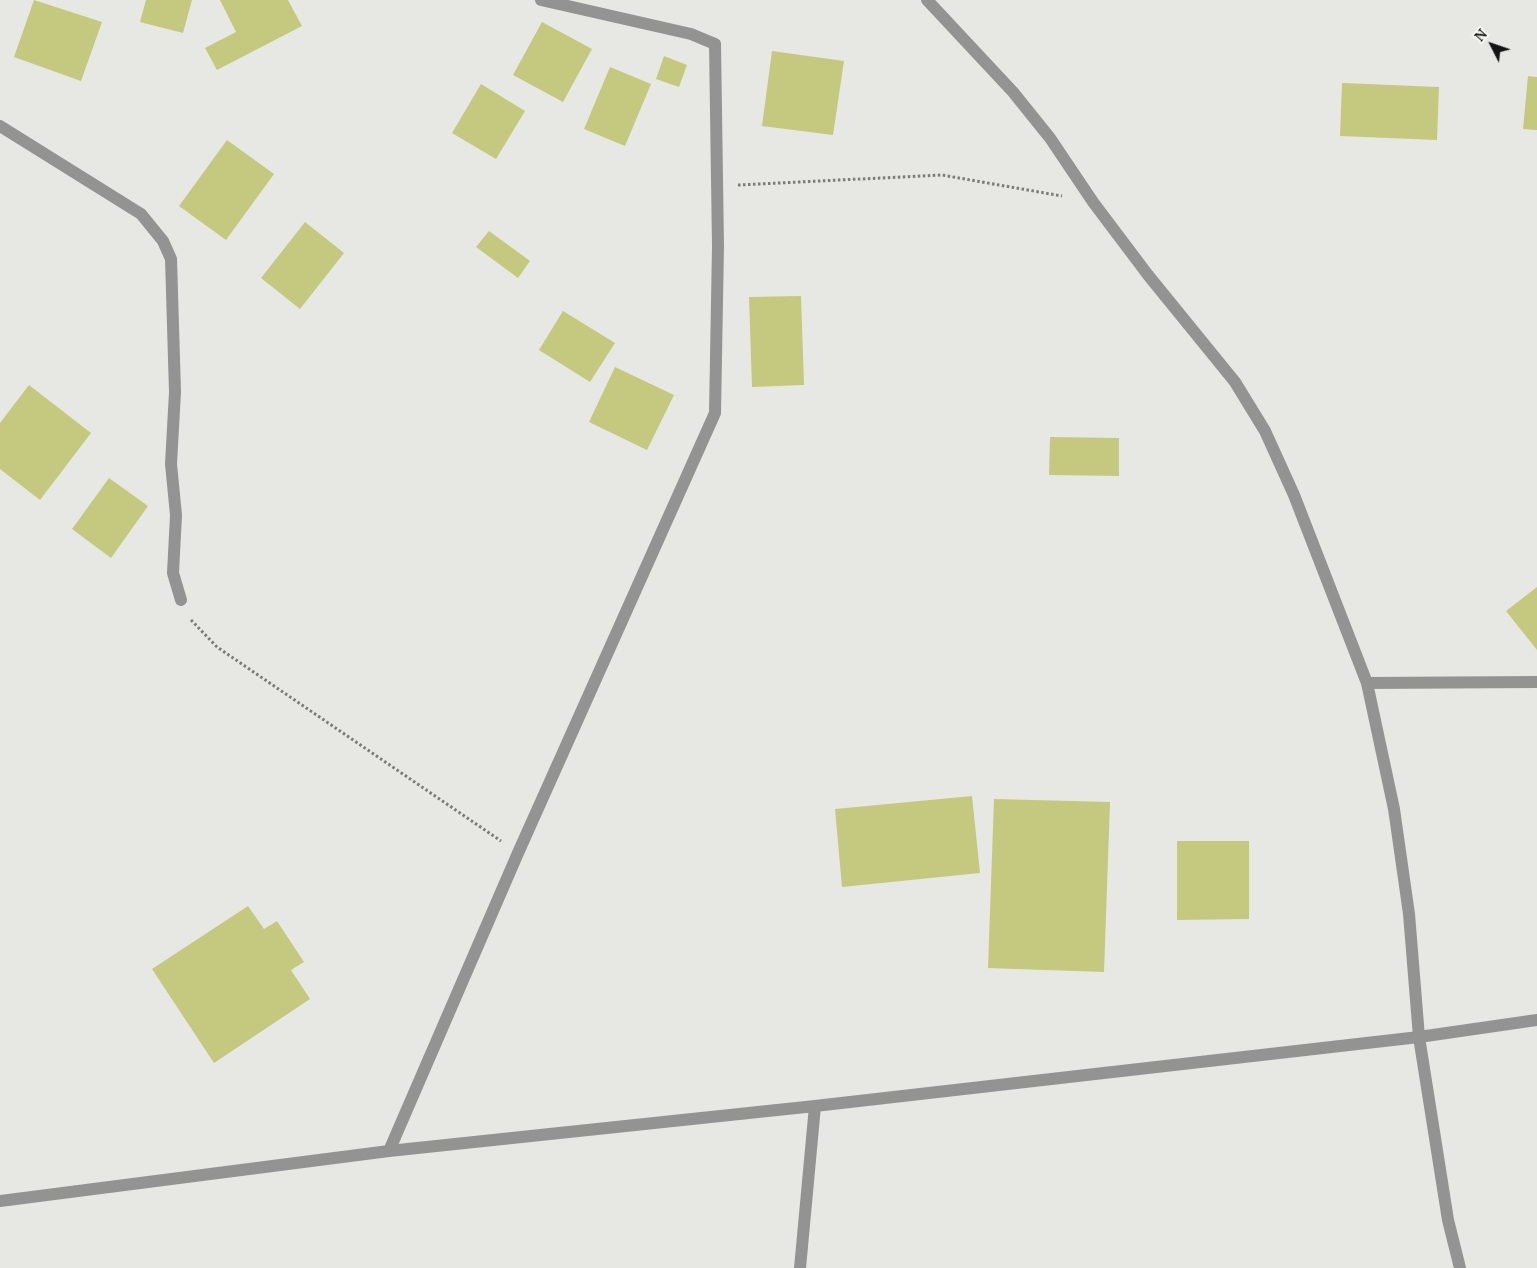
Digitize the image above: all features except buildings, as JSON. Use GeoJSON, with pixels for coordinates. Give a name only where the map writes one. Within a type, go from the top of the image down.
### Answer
{"type":"FeatureCollection","features":[{"type":"Feature","properties":{"kind":"street"},"geometry":{"type":"LineString","coordinates":[[389,1151],[518,853],[716,413],[717,186],[715,44],[691,34],[540,0]]}},
{"type":"Feature","properties":{"kind":"street"},"geometry":{"type":"LineString","coordinates":[[927,0],[1013,92],[1050,138],[1093,202],[1195,335],[1235,382],[1265,431],[1294,495],[1367,683],[1394,809],[1409,914],[1419,1037],[1448,1220],[1460,1268]]}},
{"type":"Feature","properties":{"kind":"street"},"geometry":{"type":"LineString","coordinates":[[0,126],[141,214],[163,241],[171,259],[175,392],[171,464],[176,515],[173,573],[181,600]]}},
{"type":"Feature","properties":{"kind":"street"},"geometry":{"type":"LineString","coordinates":[[1367,683],[1537,682]]}},
{"type":"Feature","properties":{"kind":"street"},"geometry":{"type":"LineString","coordinates":[[0,1201],[389,1151],[815,1106],[1419,1037],[1537,1020]]}},
{"type":"Feature","properties":{"kind":"street"},"geometry":{"type":"LineString","coordinates":[[800,1268],[815,1106]]}},
{"type":"Feature","properties":{"kind":"path"},"geometry":{"type":"LineString","coordinates":[[717,186],[942,175],[1093,202]]}},
{"type":"Feature","properties":{"kind":"path"},"geometry":{"type":"LineString","coordinates":[[181,600],[187,614],[217,647],[518,853]]}}]}
